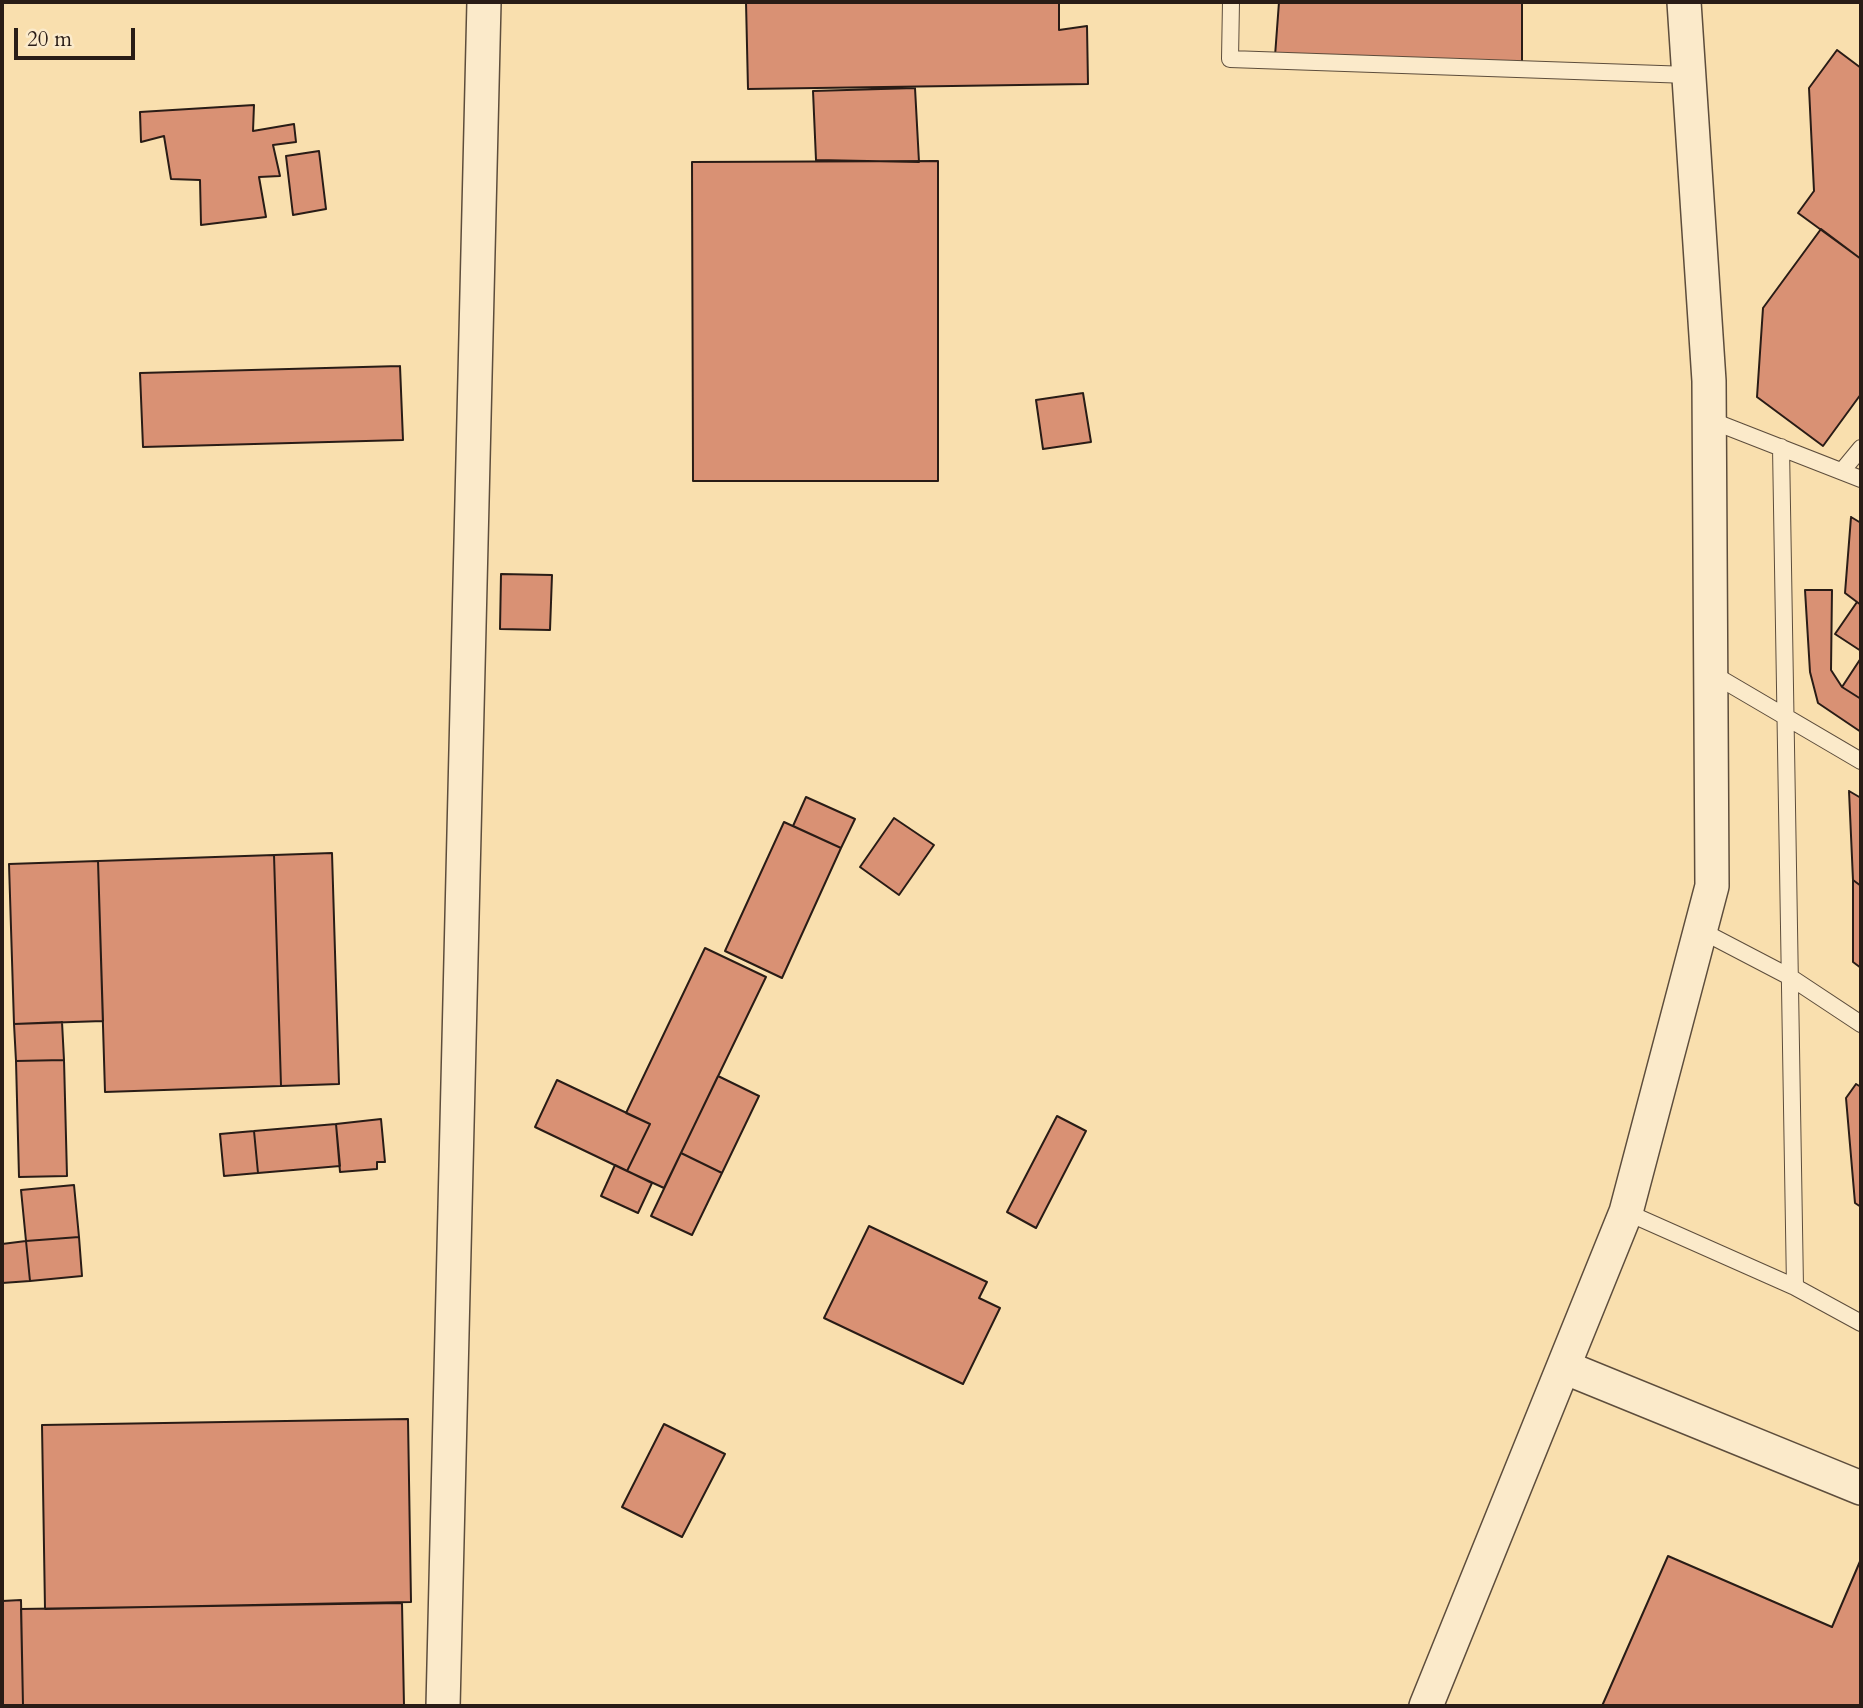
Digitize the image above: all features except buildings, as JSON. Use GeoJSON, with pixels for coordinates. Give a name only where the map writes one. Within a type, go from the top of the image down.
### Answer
{"type":"FeatureCollection","features":[{"type":"Feature","properties":{"kind":"street"},"geometry":{"type":"LineString","coordinates":[[443,1706],[484,2]]}},
{"type":"Feature","properties":{"kind":"street"},"geometry":{"type":"LineString","coordinates":[[1426,1706],[1626,1212],[1712,886],[1709,381],[1684,2]]}},
{"type":"Feature","properties":{"kind":"street"},"geometry":{"type":"LineString","coordinates":[[1564,1367],[1861,1488]]}},
{"type":"Feature","properties":{"kind":"lane"},"geometry":{"type":"LineString","coordinates":[[1231,2],[1230,59],[1689,75]]}},
{"type":"Feature","properties":{"kind":"lane"},"geometry":{"type":"LineString","coordinates":[[1710,420],[1861,479]]}},
{"type":"Feature","properties":{"kind":"lane"},"geometry":{"type":"LineString","coordinates":[[1781,447],[1795,1287]]}},
{"type":"Feature","properties":{"kind":"lane"},"geometry":{"type":"LineString","coordinates":[[1842,471],[1861,448]]}},
{"type":"Feature","properties":{"kind":"lane"},"geometry":{"type":"LineString","coordinates":[[1711,673],[1861,761]]}},
{"type":"Feature","properties":{"kind":"lane"},"geometry":{"type":"LineString","coordinates":[[1700,930],[1790,977],[1861,1024]]}},
{"type":"Feature","properties":{"kind":"lane"},"geometry":{"type":"LineString","coordinates":[[1626,1212],[1795,1287],[1861,1323]]}}]}
